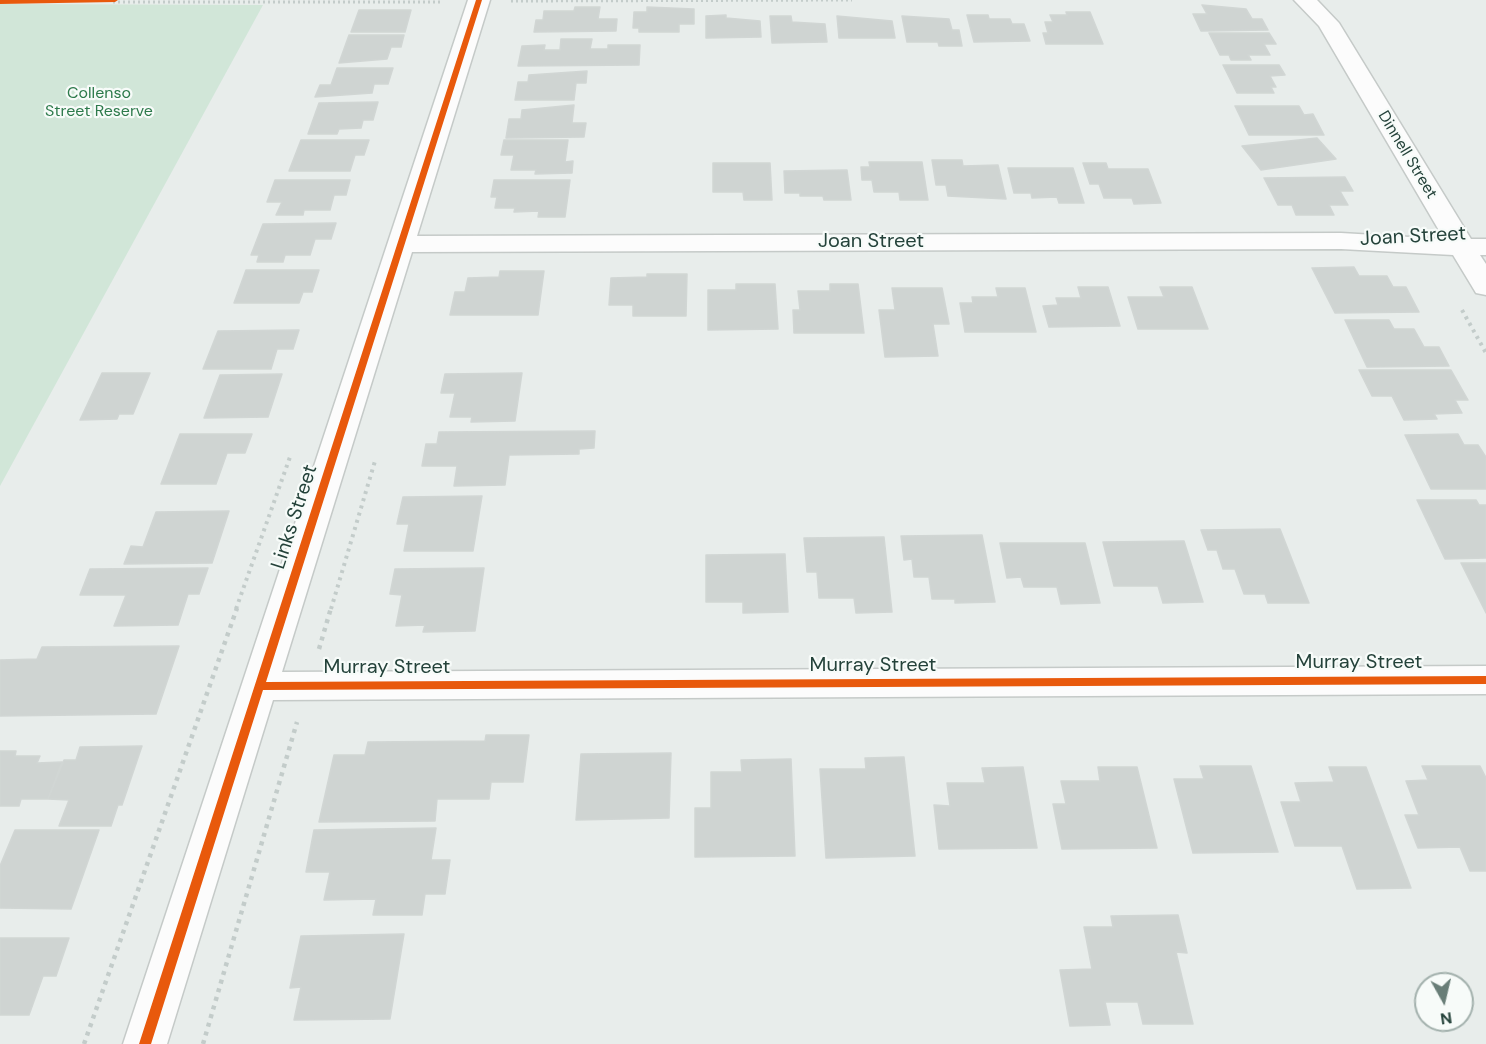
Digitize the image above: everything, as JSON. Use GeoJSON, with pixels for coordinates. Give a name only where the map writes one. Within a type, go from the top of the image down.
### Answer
{"type":"FeatureCollection","features":[{"type":"Feature","properties":{"kind":"street","name":"Links Street"},"geometry":{"type":"LineString","coordinates":[[145,1044],[400,244],[499,0]]}},
{"type":"Feature","properties":{"kind":"street","name":"Dinnell Street"},"geometry":{"type":"LineString","coordinates":[[1305,0],[1325,12],[1467,242],[1486,287]]}},
{"type":"Feature","properties":{"kind":"street","name":"Joan Street"},"geometry":{"type":"LineString","coordinates":[[400,244],[1467,242],[1486,234]]}},
{"type":"Feature","properties":{"kind":"street","name":"Murray Street"},"geometry":{"type":"LineString","coordinates":[[260,686],[1486,680]]}},
{"type":"Feature","properties":{"kind":"path"},"geometry":{"type":"LineString","coordinates":[[445,12],[449,0]]}},
{"type":"Feature","properties":{"kind":"path"},"geometry":{"type":"LineString","coordinates":[[84,1044],[292,452]]}},
{"type":"Feature","properties":{"kind":"path"},"geometry":{"type":"LineString","coordinates":[[203,1044],[376,457]]}},
{"type":"Feature","properties":{"kind":"green space","name":"Collenso Street Reserve"},"geometry":{"type":"Polygon","coordinates":[[[0,4],[263,5],[0,486],[0,4]]]}},
{"type":"Feature","properties":{"kind":"building"},"geometry":{"type":"Polygon","coordinates":[[[1202,5],[1246,9],[1252,19],[1262,19],[1268,30],[1201,31],[1193,14],[1207,14],[1202,5]]]}},
{"type":"Feature","properties":{"kind":"building"},"geometry":{"type":"Polygon","coordinates":[[[575,7],[600,7],[598,19],[617,19],[616,31],[534,32],[536,20],[543,20],[544,11],[574,11],[575,7]]]}},
{"type":"Feature","properties":{"kind":"building"},"geometry":{"type":"Polygon","coordinates":[[[647,7],[694,9],[694,24],[679,24],[679,32],[639,32],[639,28],[633,28],[634,12],[647,12],[647,7]]]}},
{"type":"Feature","properties":{"kind":"building"},"geometry":{"type":"Polygon","coordinates":[[[359,10],[411,10],[405,32],[351,32],[359,10]]]}},
{"type":"Feature","properties":{"kind":"building"},"geometry":{"type":"Polygon","coordinates":[[[1066,12],[1090,12],[1103,44],[1046,44],[1043,33],[1048,33],[1045,22],[1053,22],[1050,15],[1067,15],[1066,12]]]}},
{"type":"Feature","properties":{"kind":"building"},"geometry":{"type":"Polygon","coordinates":[[[726,15],[726,18],[760,21],[761,37],[706,38],[706,16],[726,15]]]}},
{"type":"Feature","properties":{"kind":"building"},"geometry":{"type":"Polygon","coordinates":[[[967,15],[988,15],[989,19],[1010,19],[1012,24],[1024,24],[1030,41],[974,42],[967,15]]]}},
{"type":"Feature","properties":{"kind":"building"},"geometry":{"type":"Polygon","coordinates":[[[770,16],[791,16],[792,22],[825,24],[827,42],[772,43],[770,16]]]}},
{"type":"Feature","properties":{"kind":"building"},"geometry":{"type":"Polygon","coordinates":[[[837,16],[892,21],[895,38],[839,38],[837,16]]]}},
{"type":"Feature","properties":{"kind":"building"},"geometry":{"type":"Polygon","coordinates":[[[902,16],[949,19],[952,30],[959,30],[962,46],[939,46],[938,42],[907,42],[902,16]]]}},
{"type":"Feature","properties":{"kind":"building"},"geometry":{"type":"Polygon","coordinates":[[[1209,33],[1269,33],[1276,44],[1264,44],[1270,55],[1248,55],[1251,60],[1231,60],[1229,55],[1220,55],[1209,33]]]}},
{"type":"Feature","properties":{"kind":"building"},"geometry":{"type":"Polygon","coordinates":[[[349,35],[404,35],[401,47],[391,47],[387,59],[339,63],[349,35]]]}},
{"type":"Feature","properties":{"kind":"building"},"geometry":{"type":"Polygon","coordinates":[[[561,39],[592,39],[590,49],[608,49],[608,45],[640,45],[639,65],[518,66],[522,46],[545,45],[544,50],[560,50],[561,39]]]}},
{"type":"Feature","properties":{"kind":"building"},"geometry":{"type":"Polygon","coordinates":[[[1223,65],[1279,65],[1285,75],[1270,76],[1276,87],[1271,87],[1274,93],[1237,93],[1223,65]]]}},
{"type":"Feature","properties":{"kind":"building"},"geometry":{"type":"Polygon","coordinates":[[[337,68],[393,68],[388,84],[374,84],[372,93],[315,97],[320,85],[331,85],[337,68]]]}},
{"type":"Feature","properties":{"kind":"building"},"geometry":{"type":"Polygon","coordinates":[[[587,71],[586,83],[576,83],[574,100],[515,100],[518,82],[528,82],[529,75],[587,71]]]}},
{"type":"Feature","properties":{"kind":"building"},"geometry":{"type":"Polygon","coordinates":[[[378,102],[373,120],[363,120],[361,128],[339,129],[337,134],[308,134],[319,103],[378,102]]]}},
{"type":"Feature","properties":{"kind":"building"},"geometry":{"type":"Polygon","coordinates":[[[574,105],[572,123],[586,123],[584,137],[506,138],[509,119],[521,119],[522,110],[574,105]]]}},
{"type":"Feature","properties":{"kind":"building"},"geometry":{"type":"Polygon","coordinates":[[[1235,106],[1299,106],[1304,115],[1313,114],[1324,135],[1249,135],[1235,106]]]}},
{"type":"Feature","properties":{"kind":"building"},"geometry":{"type":"Polygon","coordinates":[[[1317,138],[1336,159],[1261,170],[1242,146],[1317,138]]]}},
{"type":"Feature","properties":{"kind":"building"},"geometry":{"type":"Polygon","coordinates":[[[301,140],[369,140],[364,155],[355,155],[350,171],[289,171],[301,140]]]}},
{"type":"Feature","properties":{"kind":"building"},"geometry":{"type":"Polygon","coordinates":[[[504,140],[568,140],[565,162],[573,161],[572,173],[535,174],[536,170],[511,170],[514,155],[501,155],[504,140]]]}},
{"type":"Feature","properties":{"kind":"building"},"geometry":{"type":"Polygon","coordinates":[[[932,160],[962,160],[963,166],[998,165],[1006,199],[948,196],[946,185],[936,185],[932,160]]]}},
{"type":"Feature","properties":{"kind":"building"},"geometry":{"type":"Polygon","coordinates":[[[869,162],[922,162],[928,200],[900,200],[899,192],[874,192],[872,180],[862,180],[861,167],[870,167],[869,162]]]}},
{"type":"Feature","properties":{"kind":"building"},"geometry":{"type":"Polygon","coordinates":[[[713,163],[770,163],[772,200],[744,200],[743,192],[713,192],[713,163]]]}},
{"type":"Feature","properties":{"kind":"building"},"geometry":{"type":"Polygon","coordinates":[[[1083,163],[1106,163],[1108,169],[1148,169],[1161,203],[1134,204],[1132,198],[1104,198],[1099,184],[1090,184],[1083,163]]]}},
{"type":"Feature","properties":{"kind":"building"},"geometry":{"type":"Polygon","coordinates":[[[1008,168],[1073,168],[1084,203],[1059,203],[1057,197],[1032,198],[1031,193],[1014,193],[1008,168]]]}},
{"type":"Feature","properties":{"kind":"building"},"geometry":{"type":"Polygon","coordinates":[[[847,170],[851,200],[824,200],[823,196],[800,196],[800,193],[785,193],[784,171],[847,170]]]}},
{"type":"Feature","properties":{"kind":"building"},"geometry":{"type":"Polygon","coordinates":[[[1345,177],[1353,191],[1340,191],[1348,205],[1329,205],[1334,215],[1296,215],[1292,205],[1278,205],[1264,178],[1345,177]]]}},
{"type":"Feature","properties":{"kind":"building"},"geometry":{"type":"Polygon","coordinates":[[[275,180],[350,180],[346,195],[334,195],[330,210],[304,210],[303,215],[276,215],[282,202],[267,202],[275,180]]]}},
{"type":"Feature","properties":{"kind":"building"},"geometry":{"type":"Polygon","coordinates":[[[494,180],[570,180],[565,217],[538,217],[539,211],[514,212],[515,208],[495,208],[497,197],[491,197],[494,180]]]}},
{"type":"Feature","properties":{"kind":"building"},"geometry":{"type":"Polygon","coordinates":[[[336,223],[331,239],[315,239],[310,255],[285,255],[283,262],[257,262],[259,255],[251,255],[263,224],[336,223]]]}},
{"type":"Feature","properties":{"kind":"building"},"geometry":{"type":"Polygon","coordinates":[[[1354,267],[1359,276],[1387,276],[1393,287],[1406,287],[1419,312],[1335,313],[1312,268],[1354,267]]]}},
{"type":"Feature","properties":{"kind":"building"},"geometry":{"type":"Polygon","coordinates":[[[246,270],[319,270],[312,292],[303,292],[299,303],[234,303],[246,270]]]}},
{"type":"Feature","properties":{"kind":"building"},"geometry":{"type":"Polygon","coordinates":[[[500,271],[544,271],[538,315],[450,315],[455,292],[465,292],[468,278],[499,277],[500,271]]]}},
{"type":"Feature","properties":{"kind":"building"},"geometry":{"type":"Polygon","coordinates":[[[647,274],[687,274],[686,316],[633,316],[633,305],[609,305],[611,278],[647,277],[647,274]]]}},
{"type":"Feature","properties":{"kind":"building"},"geometry":{"type":"Polygon","coordinates":[[[736,284],[775,284],[778,329],[708,330],[708,290],[736,290],[736,284]]]}},
{"type":"Feature","properties":{"kind":"building"},"geometry":{"type":"Polygon","coordinates":[[[830,284],[858,284],[864,333],[794,333],[793,310],[800,310],[798,291],[830,291],[830,284]]]}},
{"type":"Feature","properties":{"kind":"building"},"geometry":{"type":"Polygon","coordinates":[[[1078,287],[1108,287],[1120,326],[1049,327],[1043,306],[1058,305],[1056,298],[1081,298],[1078,287]]]}},
{"type":"Feature","properties":{"kind":"building"},"geometry":{"type":"Polygon","coordinates":[[[1160,287],[1192,287],[1208,329],[1138,329],[1128,297],[1164,297],[1160,287]]]}},
{"type":"Feature","properties":{"kind":"building"},"geometry":{"type":"Polygon","coordinates":[[[892,288],[942,288],[949,324],[933,324],[938,356],[885,357],[879,310],[895,310],[892,288]]]}},
{"type":"Feature","properties":{"kind":"building"},"geometry":{"type":"Polygon","coordinates":[[[996,288],[1025,288],[1036,332],[965,332],[960,303],[973,303],[972,297],[998,297],[996,288]]]}},
{"type":"Feature","properties":{"kind":"building"},"geometry":{"type":"Polygon","coordinates":[[[1345,320],[1389,320],[1394,329],[1414,329],[1424,347],[1439,347],[1449,366],[1367,367],[1345,320]]]}},
{"type":"Feature","properties":{"kind":"building"},"geometry":{"type":"Polygon","coordinates":[[[299,330],[293,349],[277,349],[271,369],[203,369],[218,331],[299,330]]]}},
{"type":"Feature","properties":{"kind":"building"},"geometry":{"type":"Polygon","coordinates":[[[1359,370],[1451,370],[1468,400],[1455,400],[1462,413],[1434,414],[1437,419],[1404,420],[1392,396],[1372,396],[1359,370]]]}},
{"type":"Feature","properties":{"kind":"building"},"geometry":{"type":"Polygon","coordinates":[[[102,373],[150,373],[133,414],[119,414],[117,419],[80,420],[102,373]]]}},
{"type":"Feature","properties":{"kind":"building"},"geometry":{"type":"Polygon","coordinates":[[[522,373],[515,421],[471,422],[472,417],[450,417],[455,393],[441,393],[445,374],[522,373]]]}},
{"type":"Feature","properties":{"kind":"building"},"geometry":{"type":"Polygon","coordinates":[[[282,374],[268,417],[204,418],[220,375],[282,374]]]}},
{"type":"Feature","properties":{"kind":"building"},"geometry":{"type":"Polygon","coordinates":[[[595,431],[594,448],[579,449],[579,454],[509,455],[505,485],[454,486],[457,466],[422,466],[426,444],[437,444],[439,432],[595,431]]]}},
{"type":"Feature","properties":{"kind":"building"},"geometry":{"type":"Polygon","coordinates":[[[180,434],[252,434],[245,453],[227,453],[216,484],[161,484],[180,434]]]}},
{"type":"Feature","properties":{"kind":"building"},"geometry":{"type":"Polygon","coordinates":[[[1458,434],[1464,445],[1478,445],[1486,457],[1486,489],[1431,489],[1405,435],[1458,434]]]}},
{"type":"Feature","properties":{"kind":"building"},"geometry":{"type":"Polygon","coordinates":[[[482,496],[473,551],[404,551],[409,524],[397,524],[403,497],[482,496]]]}},
{"type":"Feature","properties":{"kind":"building"},"geometry":{"type":"Polygon","coordinates":[[[1417,500],[1476,500],[1479,505],[1486,505],[1486,558],[1445,559],[1417,500]]]}},
{"type":"Feature","properties":{"kind":"building"},"geometry":{"type":"Polygon","coordinates":[[[229,511],[212,563],[124,564],[131,546],[143,547],[156,512],[229,511]]]}},
{"type":"Feature","properties":{"kind":"building"},"geometry":{"type":"Polygon","coordinates":[[[1280,529],[1309,603],[1268,603],[1265,594],[1244,594],[1235,569],[1223,569],[1217,550],[1208,550],[1201,530],[1280,529]]]}},
{"type":"Feature","properties":{"kind":"building"},"geometry":{"type":"Polygon","coordinates":[[[982,535],[995,602],[955,603],[955,599],[932,599],[929,577],[914,577],[912,559],[904,560],[901,536],[982,535]]]}},
{"type":"Feature","properties":{"kind":"building"},"geometry":{"type":"Polygon","coordinates":[[[884,537],[892,612],[856,613],[854,598],[819,598],[817,572],[807,572],[804,538],[884,537]]]}},
{"type":"Feature","properties":{"kind":"building"},"geometry":{"type":"Polygon","coordinates":[[[1184,541],[1203,602],[1163,603],[1158,586],[1114,586],[1103,542],[1184,541]]]}},
{"type":"Feature","properties":{"kind":"building"},"geometry":{"type":"Polygon","coordinates":[[[1000,543],[1085,543],[1100,603],[1061,604],[1057,587],[1024,587],[1021,577],[1007,578],[1000,543]]]}},
{"type":"Feature","properties":{"kind":"building"},"geometry":{"type":"Polygon","coordinates":[[[785,554],[788,612],[743,613],[743,602],[706,602],[706,555],[785,554]]]}},
{"type":"Feature","properties":{"kind":"building"},"geometry":{"type":"Polygon","coordinates":[[[1461,563],[1486,563],[1486,613],[1461,563]]]}},
{"type":"Feature","properties":{"kind":"building"},"geometry":{"type":"Polygon","coordinates":[[[208,568],[199,594],[188,594],[178,625],[114,626],[126,595],[80,595],[90,569],[208,568]]]}},
{"type":"Feature","properties":{"kind":"building"},"geometry":{"type":"Polygon","coordinates":[[[484,568],[475,631],[423,632],[425,625],[396,626],[402,595],[390,594],[395,569],[484,568]]]}},
{"type":"Feature","properties":{"kind":"building"},"geometry":{"type":"Polygon","coordinates":[[[179,646],[156,714],[0,716],[0,660],[37,659],[42,647],[179,646]]]}},
{"type":"Feature","properties":{"kind":"building"},"geometry":{"type":"Polygon","coordinates":[[[486,735],[529,735],[523,782],[491,782],[489,799],[437,799],[435,821],[319,822],[334,755],[365,755],[368,742],[485,741],[486,735]]]}},
{"type":"Feature","properties":{"kind":"building"},"geometry":{"type":"Polygon","coordinates":[[[142,746],[122,805],[118,805],[111,826],[59,826],[69,800],[48,799],[64,760],[76,760],[80,747],[142,746]]]}},
{"type":"Feature","properties":{"kind":"building"},"geometry":{"type":"Polygon","coordinates":[[[0,751],[16,751],[15,756],[40,756],[37,763],[62,762],[48,799],[21,799],[19,806],[0,806],[0,751]]]}},
{"type":"Feature","properties":{"kind":"building"},"geometry":{"type":"Polygon","coordinates":[[[671,753],[669,818],[576,820],[581,754],[671,753]]]}},
{"type":"Feature","properties":{"kind":"building"},"geometry":{"type":"Polygon","coordinates":[[[904,757],[915,856],[826,858],[820,769],[866,769],[865,758],[904,757]]]}},
{"type":"Feature","properties":{"kind":"building"},"geometry":{"type":"Polygon","coordinates":[[[791,759],[795,856],[695,857],[695,808],[711,808],[711,772],[742,772],[741,760],[791,759]]]}},
{"type":"Feature","properties":{"kind":"building"},"geometry":{"type":"Polygon","coordinates":[[[1200,766],[1251,766],[1278,852],[1193,853],[1174,779],[1204,779],[1200,766]]]}},
{"type":"Feature","properties":{"kind":"building"},"geometry":{"type":"Polygon","coordinates":[[[1422,766],[1480,766],[1486,778],[1486,871],[1470,871],[1460,847],[1418,848],[1405,815],[1419,815],[1406,781],[1428,780],[1422,766]]]}},
{"type":"Feature","properties":{"kind":"building"},"geometry":{"type":"Polygon","coordinates":[[[1023,767],[1037,848],[939,849],[934,805],[950,806],[947,783],[985,783],[982,768],[1023,767]]]}},
{"type":"Feature","properties":{"kind":"building"},"geometry":{"type":"Polygon","coordinates":[[[1098,767],[1137,767],[1157,848],[1062,849],[1053,804],[1066,804],[1061,781],[1100,781],[1098,767]]]}},
{"type":"Feature","properties":{"kind":"building"},"geometry":{"type":"Polygon","coordinates":[[[1329,767],[1366,767],[1411,888],[1357,889],[1342,846],[1295,846],[1281,802],[1301,802],[1295,783],[1334,782],[1329,767]]]}},
{"type":"Feature","properties":{"kind":"building"},"geometry":{"type":"Polygon","coordinates":[[[436,828],[431,860],[450,860],[445,894],[425,894],[422,915],[373,915],[376,899],[324,900],[330,872],[306,872],[314,830],[436,828]]]}},
{"type":"Feature","properties":{"kind":"building"},"geometry":{"type":"Polygon","coordinates":[[[15,830],[99,830],[71,909],[0,908],[0,866],[15,830]]]}},
{"type":"Feature","properties":{"kind":"building"},"geometry":{"type":"Polygon","coordinates":[[[1178,915],[1187,953],[1176,952],[1193,1024],[1143,1024],[1138,1002],[1105,1002],[1110,1025],[1070,1026],[1060,970],[1092,969],[1084,927],[1113,927],[1111,916],[1178,915]]]}},
{"type":"Feature","properties":{"kind":"building"},"geometry":{"type":"Polygon","coordinates":[[[404,934],[390,1019],[294,1020],[301,987],[290,988],[301,936],[404,934]]]}},
{"type":"Feature","properties":{"kind":"building"},"geometry":{"type":"Polygon","coordinates":[[[0,938],[69,938],[56,976],[43,976],[29,1015],[0,1015],[0,938]]]}},
{"type":"Feature","properties":{"kind":"cycle path"},"geometry":{"type":"LineString","coordinates":[[0,2],[115,0]]}},
{"type":"Feature","properties":{"kind":"cycle path"},"geometry":{"type":"LineString","coordinates":[[145,1044],[479,0]]}},
{"type":"Feature","properties":{"kind":"cycle path"},"geometry":{"type":"LineString","coordinates":[[260,686],[1486,680]]}}]}
